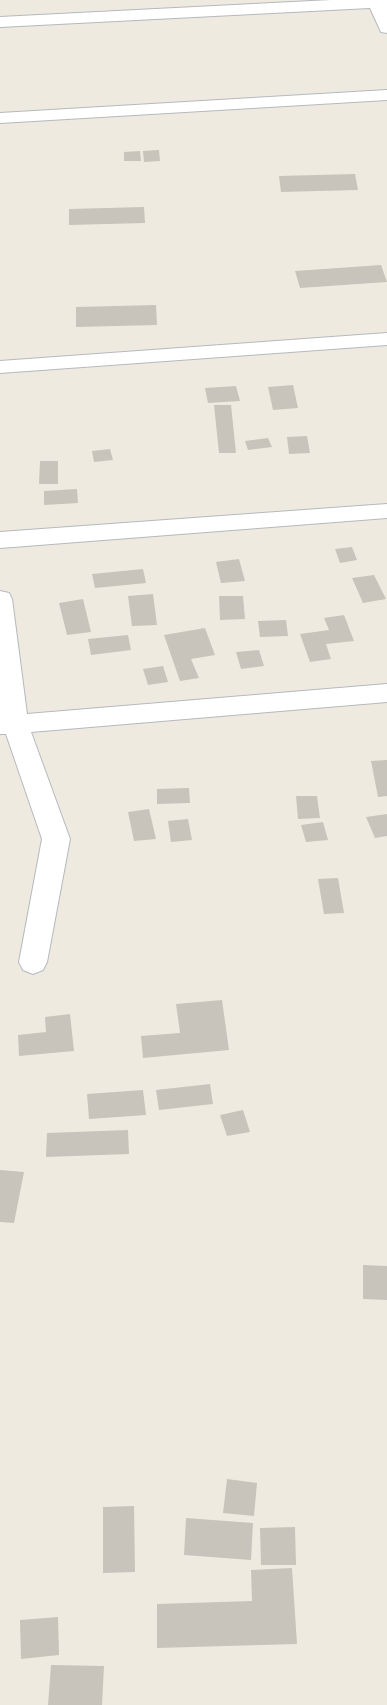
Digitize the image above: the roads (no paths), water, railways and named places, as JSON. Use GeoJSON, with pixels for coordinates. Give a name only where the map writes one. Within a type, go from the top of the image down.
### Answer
{"type":"FeatureCollection","features":[{"type":"Feature","properties":{"kind":"street"},"geometry":{"type":"LineString","coordinates":[[0,22],[379,1],[387,28]]}},
{"type":"Feature","properties":{"kind":"street"},"geometry":{"type":"LineString","coordinates":[[0,118],[387,95]]}},
{"type":"Feature","properties":{"kind":"street"},"geometry":{"type":"LineString","coordinates":[[0,367],[387,339]]}},
{"type":"Feature","properties":{"kind":"street"},"geometry":{"type":"LineString","coordinates":[[0,540],[387,511]]}},
{"type":"Feature","properties":{"kind":"street"},"geometry":{"type":"LineString","coordinates":[[0,598],[7,724],[56,839],[33,962]]}},
{"type":"Feature","properties":{"kind":"street"},"geometry":{"type":"LineString","coordinates":[[7,724],[387,693]]}}]}
